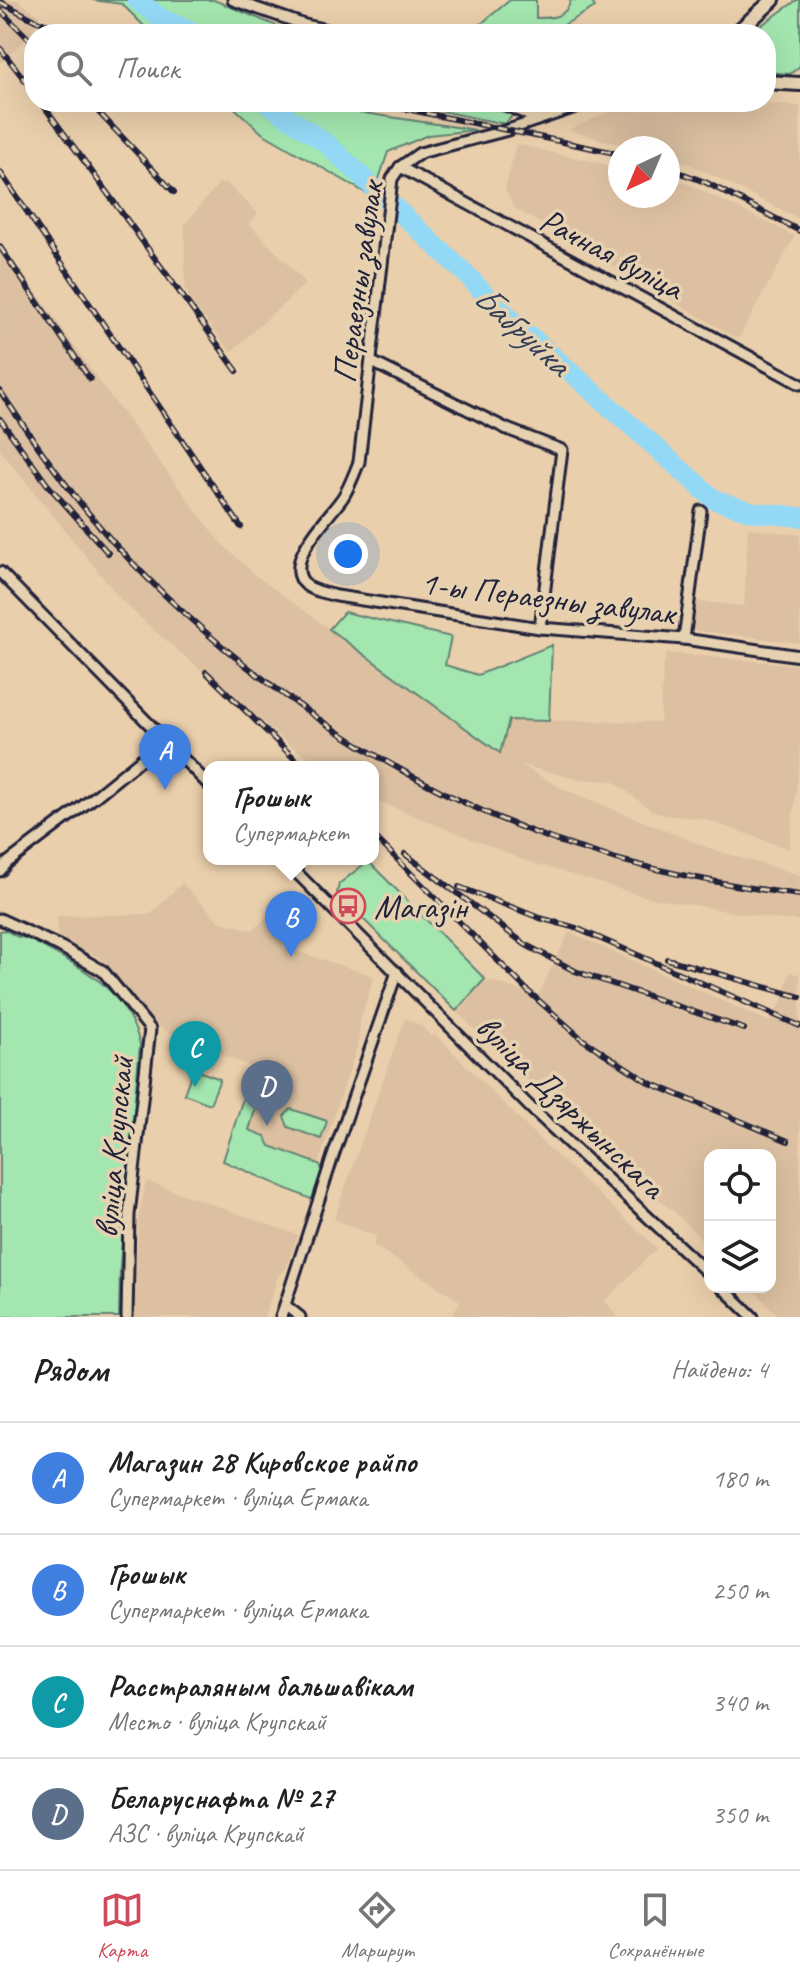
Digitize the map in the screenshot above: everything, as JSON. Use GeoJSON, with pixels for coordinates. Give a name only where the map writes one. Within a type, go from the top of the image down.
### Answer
{"type":"FeatureCollection","features":[{"type":"Feature","properties":{"kind":"main road"},"geometry":{"type":"LineString","coordinates":[[745,24],[773,0]]}},
{"type":"Feature","properties":{"kind":"main road"},"geometry":{"type":"LineString","coordinates":[[776,83],[800,84]]}},
{"type":"Feature","properties":{"kind":"street"},"geometry":{"type":"LineString","coordinates":[[233,0],[302,24]]}},
{"type":"Feature","properties":{"kind":"street"},"geometry":{"type":"LineString","coordinates":[[521,112],[536,119]]}},
{"type":"Feature","properties":{"kind":"street","name":"Пераезны завулак"},"geometry":{"type":"LineString","coordinates":[[298,573],[299,559],[306,546],[346,493],[359,462],[392,179],[400,167],[420,153],[508,130],[559,112]]}},
{"type":"Feature","properties":{"kind":"street","name":"Рачная вуліца"},"geometry":{"type":"LineString","coordinates":[[400,167],[800,384]]}},
{"type":"Feature","properties":{"kind":"street"},"geometry":{"type":"LineString","coordinates":[[372,362],[507,429],[562,450],[540,628]]}},
{"type":"Feature","properties":{"kind":"street"},"geometry":{"type":"LineString","coordinates":[[684,639],[701,511]]}},
{"type":"Feature","properties":{"kind":"street"},"geometry":{"type":"LineString","coordinates":[[0,572],[203,779]]}},
{"type":"Feature","properties":{"kind":"street","name":"1-ы Пераезны завулак"},"geometry":{"type":"LineString","coordinates":[[298,573],[308,587],[337,596],[540,628],[684,639],[800,656]]}},
{"type":"Feature","properties":{"kind":"street"},"geometry":{"type":"LineString","coordinates":[[0,871],[165,740]]}},
{"type":"Feature","properties":{"kind":"street","name":"вуліца Дзяржынскага"},"geometry":{"type":"LineString","coordinates":[[289,865],[531,1108],[704,1269]]}},
{"type":"Feature","properties":{"kind":"street","name":"вуліца Крупскай"},"geometry":{"type":"LineString","coordinates":[[0,919],[61,947],[103,971],[150,1029],[129,1215],[127,1317]]}},
{"type":"Feature","properties":{"kind":"street"},"geometry":{"type":"LineString","coordinates":[[281,1317],[397,972]]}},
{"type":"Feature","properties":{"kind":"street"},"geometry":{"type":"LineString","coordinates":[[728,1293],[753,1317]]}},
{"type":"Feature","properties":{"kind":"street"},"geometry":{"type":"LineString","coordinates":[[285,1305],[300,1317]]}},
{"type":"Feature","properties":{"kind":"shaded area"},"geometry":{"type":"Polygon","coordinates":[[[0,0],[17,0],[39,15],[36,24],[24,24],[24,41],[0,63],[0,0]]]}},
{"type":"Feature","properties":{"kind":"shaded area"},"geometry":{"type":"Polygon","coordinates":[[[776,104],[800,106],[800,219],[680,162],[680,136],[608,136],[608,141],[568,130],[609,112],[776,112],[776,104]]]}},
{"type":"Feature","properties":{"kind":"shaded area"},"geometry":{"type":"Polygon","coordinates":[[[516,144],[608,165],[608,208],[680,208],[680,181],[795,236],[738,339],[514,208],[505,189],[516,144]]]}},
{"type":"Feature","properties":{"kind":"shaded area"},"geometry":{"type":"Polygon","coordinates":[[[220,182],[223,185],[225,182],[258,213],[249,224],[306,283],[231,352],[190,300],[185,289],[185,224],[220,182]]]}},
{"type":"Feature","properties":{"kind":"shaded area"},"geometry":{"type":"Polygon","coordinates":[[[0,241],[104,388],[219,541],[255,575],[499,752],[509,720],[660,722],[663,665],[667,653],[800,665],[800,758],[789,849],[704,819],[665,815],[651,810],[613,781],[577,779],[521,765],[561,788],[714,850],[800,875],[800,920],[781,920],[646,897],[526,861],[383,803],[379,801],[379,761],[315,761],[291,746],[150,627],[122,601],[0,450],[0,241]]]}},
{"type":"Feature","properties":{"kind":"shaded area"},"geometry":{"type":"Polygon","coordinates":[[[748,528],[800,535],[800,643],[690,630],[695,601],[744,606],[748,528]]]}},
{"type":"Feature","properties":{"kind":"shaded area"},"geometry":{"type":"Polygon","coordinates":[[[182,883],[220,922],[253,930],[288,897],[304,912],[283,947],[374,976],[360,1021],[358,1044],[322,1152],[319,1164],[322,1175],[313,1200],[223,1161],[252,1067],[160,1028],[100,958],[58,938],[57,916],[151,914],[182,883]]]}},
{"type":"Feature","properties":{"kind":"shaded area"},"geometry":{"type":"Polygon","coordinates":[[[569,932],[770,1022],[781,1002],[790,972],[800,975],[800,1317],[780,1317],[756,1293],[776,1293],[776,1149],[704,1149],[704,1242],[678,1215],[601,1152],[456,1011],[485,979],[538,996],[569,932]]]}},
{"type":"Feature","properties":{"kind":"shaded area"},"geometry":{"type":"Polygon","coordinates":[[[405,1018],[422,1026],[431,1037],[435,1034],[541,1141],[657,1248],[605,1301],[618,1317],[451,1317],[460,1301],[373,1245],[377,1237],[334,1219],[405,1018]]]}},
{"type":"Feature","properties":{"kind":"shaded area"},"geometry":{"type":"Polygon","coordinates":[[[146,1181],[298,1235],[285,1270],[279,1274],[264,1317],[134,1317],[139,1216],[146,1181]]]}},
{"type":"Feature","properties":{"kind":"green space"},"geometry":{"type":"Polygon","coordinates":[[[92,0],[214,0],[272,24],[142,24],[122,4],[92,0]]]}},
{"type":"Feature","properties":{"kind":"green space"},"geometry":{"type":"Polygon","coordinates":[[[510,0],[536,0],[536,18],[562,14],[571,0],[590,0],[595,7],[565,24],[481,24],[510,0]]]}},
{"type":"Feature","properties":{"kind":"green space"},"geometry":{"type":"Polygon","coordinates":[[[800,0],[800,66],[790,74],[776,73],[776,24],[763,24],[800,0]]]}},
{"type":"Feature","properties":{"kind":"green space"},"geometry":{"type":"Polygon","coordinates":[[[239,112],[357,112],[476,130],[428,135],[388,152],[373,197],[262,133],[239,112]]]}},
{"type":"Feature","properties":{"kind":"green space"},"geometry":{"type":"Polygon","coordinates":[[[446,112],[504,112],[513,115],[505,124],[446,112]]]}},
{"type":"Feature","properties":{"kind":"green space"},"geometry":{"type":"Polygon","coordinates":[[[344,612],[451,637],[445,665],[478,675],[552,645],[549,721],[509,720],[500,753],[329,629],[344,612]]]}},
{"type":"Feature","properties":{"kind":"green space"},"geometry":{"type":"Polygon","coordinates":[[[363,865],[372,865],[485,979],[456,1011],[337,893],[339,884],[363,865]]]}},
{"type":"Feature","properties":{"kind":"green space"},"geometry":{"type":"Polygon","coordinates":[[[0,931],[27,938],[96,979],[122,1005],[140,1044],[120,1266],[119,1317],[0,1317],[0,931]]]}},
{"type":"Feature","properties":{"kind":"green space"},"geometry":{"type":"Polygon","coordinates":[[[253,1067],[267,1072],[249,1130],[265,1136],[270,1146],[319,1164],[322,1168],[313,1200],[223,1161],[253,1067]]]}},
{"type":"Feature","properties":{"kind":"green space"},"geometry":{"type":"Polygon","coordinates":[[[193,1069],[220,1079],[210,1104],[184,1094],[193,1069]]]}},
{"type":"Feature","properties":{"kind":"green space"},"geometry":{"type":"Polygon","coordinates":[[[291,1109],[327,1121],[321,1139],[288,1127],[284,1116],[291,1109]]]}},
{"type":"Feature","properties":{"kind":"waterway","name":"Бабруйка"},"geometry":{"type":"LineString","coordinates":[[137,0],[174,24]]}},
{"type":"Feature","properties":{"kind":"waterway","name":"Бабруйка"},"geometry":{"type":"LineString","coordinates":[[280,112],[326,143],[494,304],[715,500],[753,512],[800,517]]}},
{"type":"Feature","properties":{"kind":"railway"},"geometry":{"type":"LineString","coordinates":[[0,2],[46,24]]}},
{"type":"Feature","properties":{"kind":"railway"},"geometry":{"type":"LineString","coordinates":[[0,10],[24,34]]}},
{"type":"Feature","properties":{"kind":"railway"},"geometry":{"type":"LineString","coordinates":[[0,48],[24,79]]}},
{"type":"Feature","properties":{"kind":"railway"},"geometry":{"type":"LineString","coordinates":[[48,112],[237,371]]}},
{"type":"Feature","properties":{"kind":"railway"},"geometry":{"type":"LineString","coordinates":[[98,112],[174,192]]}},
{"type":"Feature","properties":{"kind":"railway"},"geometry":{"type":"LineString","coordinates":[[420,112],[608,151]]}},
{"type":"Feature","properties":{"kind":"railway"},"geometry":{"type":"LineString","coordinates":[[0,172],[241,527]]}},
{"type":"Feature","properties":{"kind":"railway"},"geometry":{"type":"LineString","coordinates":[[680,173],[705,182],[800,231]]}},
{"type":"Feature","properties":{"kind":"railway"},"geometry":{"type":"LineString","coordinates":[[0,247],[90,379]]}},
{"type":"Feature","properties":{"kind":"railway"},"geometry":{"type":"LineString","coordinates":[[0,391],[83,506],[158,589],[260,676],[372,753],[491,815],[552,839],[674,873],[800,895]]}},
{"type":"Feature","properties":{"kind":"railway"},"geometry":{"type":"LineString","coordinates":[[0,419],[47,484],[108,553]]}},
{"type":"Feature","properties":{"kind":"railway"},"geometry":{"type":"LineString","coordinates":[[206,672],[297,761]]}},
{"type":"Feature","properties":{"kind":"railway"},"geometry":{"type":"LineString","coordinates":[[379,841],[529,992],[582,1039],[650,1083],[788,1141]]}},
{"type":"Feature","properties":{"kind":"railway"},"geometry":{"type":"LineString","coordinates":[[405,854],[526,945],[575,971],[744,1029]]}},
{"type":"Feature","properties":{"kind":"railway"},"geometry":{"type":"LineString","coordinates":[[459,887],[540,918],[576,928],[800,1026]]}},
{"type":"Feature","properties":{"kind":"railway"},"geometry":{"type":"LineString","coordinates":[[667,959],[800,997]]}},
{"type":"Feature","properties":{"kind":"place","name":"Магазин 28 Кировское райпо"},"geometry":{"type":"Point","coordinates":[165,790]}},
{"type":"Feature","properties":{"kind":"place","name":"Магазін"},"geometry":{"type":"Point","coordinates":[348,906]}},
{"type":"Feature","properties":{"kind":"place","name":"Грошык"},"geometry":{"type":"Point","coordinates":[291,957]}},
{"type":"Feature","properties":{"kind":"place","name":"Расстраляным бальшавікам"},"geometry":{"type":"Point","coordinates":[195,1087]}},
{"type":"Feature","properties":{"kind":"place","name":"Беларуснафта № 27"},"geometry":{"type":"Point","coordinates":[267,1126]}}]}
